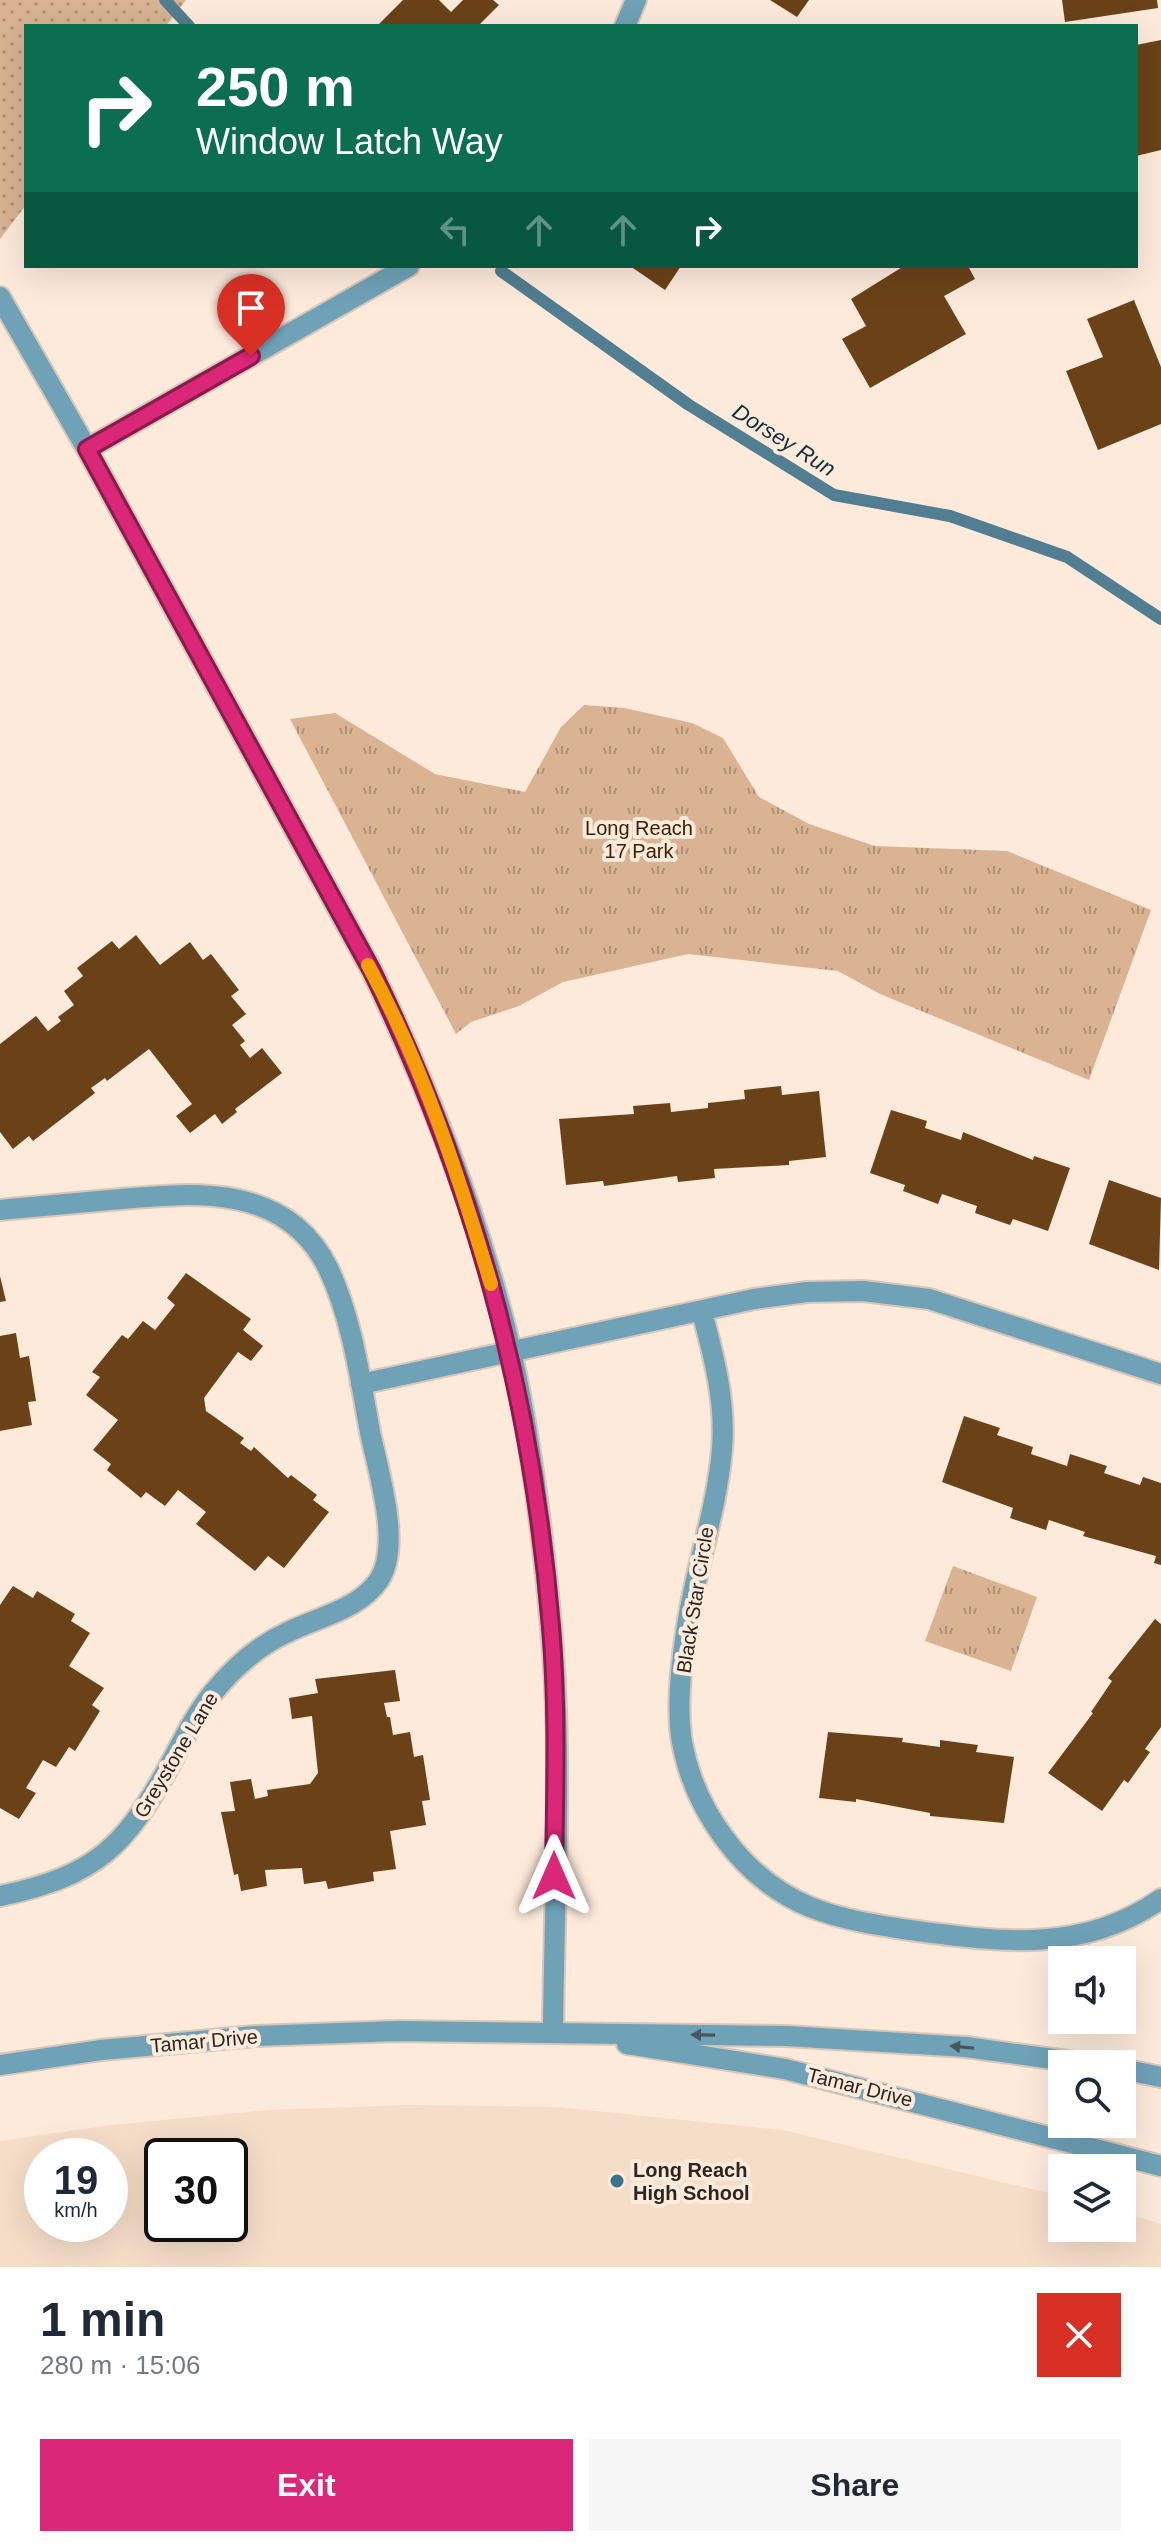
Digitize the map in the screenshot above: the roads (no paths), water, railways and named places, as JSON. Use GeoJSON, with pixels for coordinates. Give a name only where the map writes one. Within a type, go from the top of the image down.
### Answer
{"type":"FeatureCollection","features":[{"type":"Feature","properties":{"kind":"street"},"geometry":{"type":"LineString","coordinates":[[626,24],[636,0]]}},
{"type":"Feature","properties":{"kind":"street"},"geometry":{"type":"LineString","coordinates":[[87,449],[405,268]]}},
{"type":"Feature","properties":{"kind":"street"},"geometry":{"type":"LineString","coordinates":[[0,297],[87,449],[372,971],[414,1058],[453,1157],[511,1351],[540,1523],[552,1629],[553,2032]]}},
{"type":"Feature","properties":{"kind":"street","name":"Greystone Lane"},"geometry":{"type":"LineString","coordinates":[[0,1210],[182,1193],[221,1195],[275,1211],[299,1229],[327,1267],[340,1299],[361,1384],[390,1551],[381,1578],[363,1597],[285,1633],[250,1654],[227,1675],[203,1705],[144,1812],[120,1843],[65,1879],[0,1896]]}},
{"type":"Feature","properties":{"kind":"street"},"geometry":{"type":"LineString","coordinates":[[361,1384],[754,1299],[807,1292],[863,1291],[929,1299],[1161,1374]]}},
{"type":"Feature","properties":{"kind":"street","name":"Black Star Circle"},"geometry":{"type":"LineString","coordinates":[[702,1312],[722,1405],[722,1450],[686,1632],[681,1734],[689,1774],[709,1814],[736,1852],[766,1883],[809,1907],[859,1923],[991,1941],[1036,1942],[1076,1935],[1116,1924],[1161,1899]]}},
{"type":"Feature","properties":{"kind":"street","name":"Tamar Drive"},"geometry":{"type":"LineString","coordinates":[[0,2065],[101,2050],[255,2036],[398,2031],[787,2036],[951,2046],[1048,2059]]}},
{"type":"Feature","properties":{"kind":"street","name":"Tamar Drive"},"geometry":{"type":"LineString","coordinates":[[553,2032],[785,2069],[1161,2166]]}},
{"type":"Feature","properties":{"kind":"street"},"geometry":{"type":"LineString","coordinates":[[1136,2072],[1161,2077]]}},
{"type":"Feature","properties":{"kind":"waterway","name":"Dorsey Run"},"geometry":{"type":"LineString","coordinates":[[165,0],[187,24]]}},
{"type":"Feature","properties":{"kind":"waterway","name":"Dorsey Run"},"geometry":{"type":"LineString","coordinates":[[501,271],[689,405],[834,495],[950,516],[1067,557],[1161,619]]}},
{"type":"Feature","properties":{"kind":"place","name":"Long Reach High School"},"geometry":{"type":"Point","coordinates":[617,2181]}},
{"type":"Feature","properties":{"kind":"park label","name":"Long Reach 17 Park"},"geometry":{"type":"Point","coordinates":[639,840]}}]}
